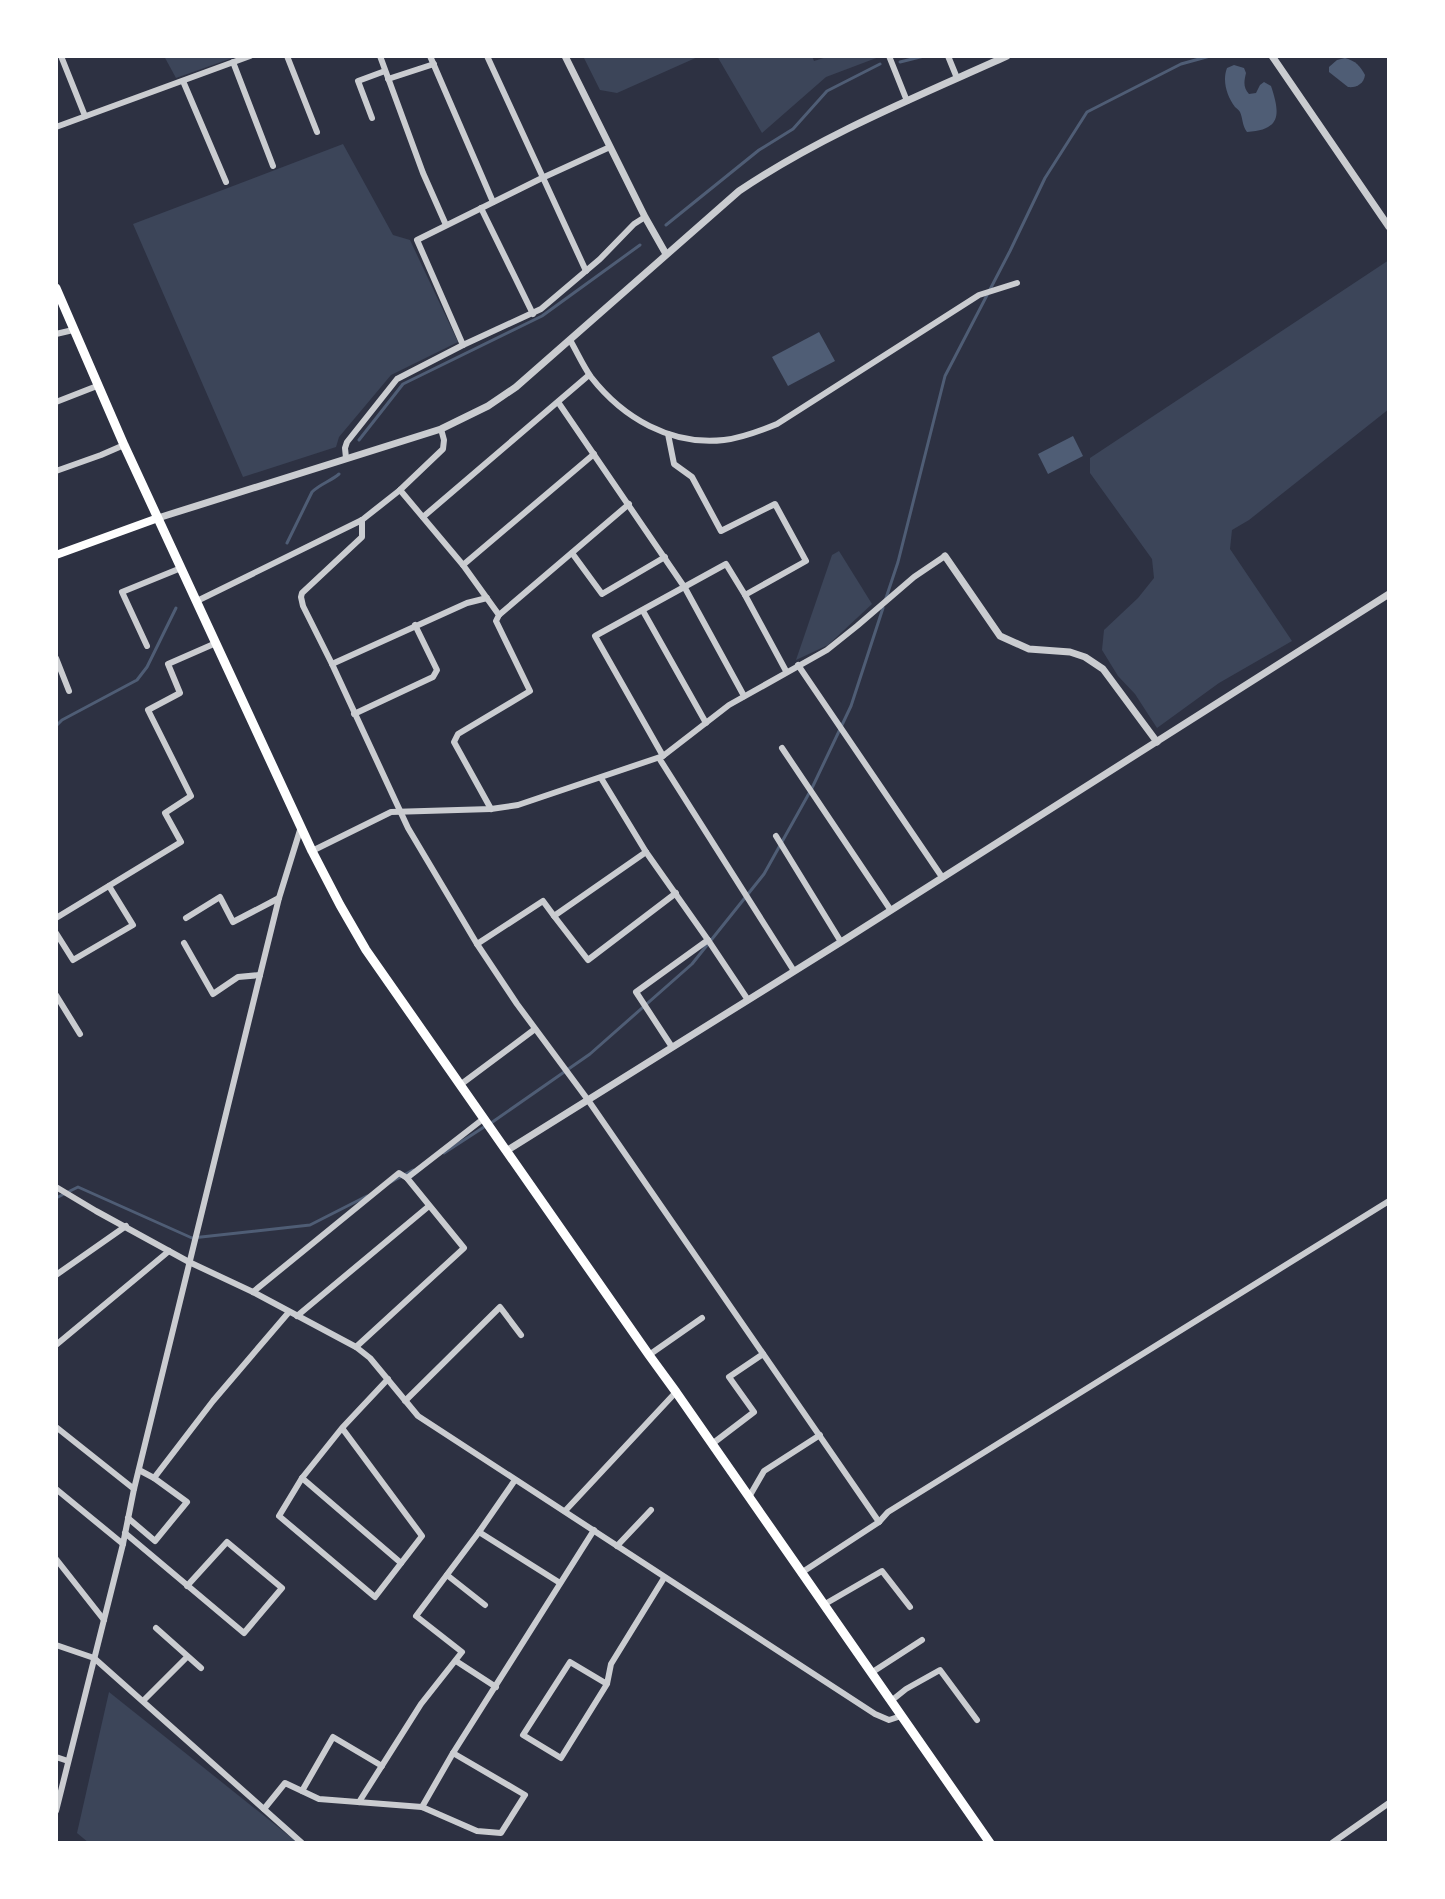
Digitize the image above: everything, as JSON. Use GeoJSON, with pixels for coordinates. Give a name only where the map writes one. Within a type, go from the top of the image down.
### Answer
{"type":"FeatureCollection","features":[{"type":"Feature","properties":{"kind":"highway"},"geometry":{"type":"LineString","coordinates":[[56,288],[97,386],[312,851],[366,950],[990,1843]]}},
{"type":"Feature","properties":{"kind":"main road"},"geometry":{"type":"LineString","coordinates":[[56,555],[158,518]]}},
{"type":"Feature","properties":{"kind":"street"},"geometry":{"type":"LineString","coordinates":[[61,56],[85,116]]}},
{"type":"Feature","properties":{"kind":"street"},"geometry":{"type":"LineString","coordinates":[[56,127],[250,56]]}},
{"type":"Feature","properties":{"kind":"street"},"geometry":{"type":"LineString","coordinates":[[287,56],[317,132]]}},
{"type":"Feature","properties":{"kind":"street"},"geometry":{"type":"LineString","coordinates":[[380,56],[423,173],[446,225]]}},
{"type":"Feature","properties":{"kind":"street"},"geometry":{"type":"LineString","coordinates":[[430,56],[493,202]]}},
{"type":"Feature","properties":{"kind":"street"},"geometry":{"type":"LineString","coordinates":[[487,56],[586,271]]}},
{"type":"Feature","properties":{"kind":"street"},"geometry":{"type":"LineString","coordinates":[[565,56],[666,254]]}},
{"type":"Feature","properties":{"kind":"street"},"geometry":{"type":"LineString","coordinates":[[889,56],[907,101]]}},
{"type":"Feature","properties":{"kind":"street"},"geometry":{"type":"LineString","coordinates":[[948,56],[957,78]]}},
{"type":"Feature","properties":{"kind":"street"},"geometry":{"type":"LineString","coordinates":[[158,518],[441,429],[488,406],[570,340],[739,191],[796,155],[1007,56]]}},
{"type":"Feature","properties":{"kind":"street"},"geometry":{"type":"LineString","coordinates":[[1272,56],[1389,227]]}},
{"type":"Feature","properties":{"kind":"street"},"geometry":{"type":"LineString","coordinates":[[233,62],[273,166]]}},
{"type":"Feature","properties":{"kind":"street"},"geometry":{"type":"LineString","coordinates":[[372,118],[358,81],[434,64]]}},
{"type":"Feature","properties":{"kind":"street"},"geometry":{"type":"LineString","coordinates":[[183,81],[226,182]]}},
{"type":"Feature","properties":{"kind":"street"},"geometry":{"type":"LineString","coordinates":[[463,345],[417,240],[610,147]]}},
{"type":"Feature","properties":{"kind":"street"},"geometry":{"type":"LineString","coordinates":[[481,208],[533,314]]}},
{"type":"Feature","properties":{"kind":"street"},"geometry":{"type":"LineString","coordinates":[[346,458],[347,442],[397,379],[541,309],[645,217]]}},
{"type":"Feature","properties":{"kind":"street"},"geometry":{"type":"LineString","coordinates":[[570,340],[589,375],[613,403],[633,418],[683,438],[726,440],[777,424],[979,295],[1017,283]]}},
{"type":"Feature","properties":{"kind":"street"},"geometry":{"type":"LineString","coordinates":[[56,334],[73,330]]}},
{"type":"Feature","properties":{"kind":"street"},"geometry":{"type":"LineString","coordinates":[[423,517],[589,375]]}},
{"type":"Feature","properties":{"kind":"street"},"geometry":{"type":"LineString","coordinates":[[56,402],[97,386]]}},
{"type":"Feature","properties":{"kind":"street"},"geometry":{"type":"LineString","coordinates":[[558,402],[685,588],[744,696]]}},
{"type":"Feature","properties":{"kind":"street"},"geometry":{"type":"LineString","coordinates":[[197,601],[362,520],[400,490],[443,449],[441,429]]}},
{"type":"Feature","properties":{"kind":"street"},"geometry":{"type":"LineString","coordinates":[[668,434],[674,464],[692,477],[721,531],[775,504],[806,561],[745,595]]}},
{"type":"Feature","properties":{"kind":"street"},"geometry":{"type":"LineString","coordinates":[[56,471],[124,445]]}},
{"type":"Feature","properties":{"kind":"street"},"geometry":{"type":"LineString","coordinates":[[463,565],[594,454]]}},
{"type":"Feature","properties":{"kind":"street"},"geometry":{"type":"LineString","coordinates":[[400,490],[463,565],[499,615]]}},
{"type":"Feature","properties":{"kind":"street"},"geometry":{"type":"LineString","coordinates":[[491,809],[454,742],[458,734],[530,691],[496,621],[499,615],[629,504]]}},
{"type":"Feature","properties":{"kind":"street"},"geometry":{"type":"LineString","coordinates":[[362,520],[362,537],[301,597],[399,811],[477,944],[879,1522]]}},
{"type":"Feature","properties":{"kind":"street"},"geometry":{"type":"LineString","coordinates":[[572,553],[602,594],[665,557]]}},
{"type":"Feature","properties":{"kind":"street"},"geometry":{"type":"LineString","coordinates":[[312,851],[391,812],[491,809],[518,805],[661,757],[729,705],[827,650],[914,577],[945,556],[1000,636],[1029,649],[1070,652],[1094,662],[1103,669],[1157,742]]}},
{"type":"Feature","properties":{"kind":"street"},"geometry":{"type":"LineString","coordinates":[[786,671],[726,564],[595,636],[661,757],[794,971]]}},
{"type":"Feature","properties":{"kind":"street"},"geometry":{"type":"LineString","coordinates":[[147,646],[122,592],[181,568]]}},
{"type":"Feature","properties":{"kind":"street"},"geometry":{"type":"LineString","coordinates":[[506,1151],[1389,594]]}},
{"type":"Feature","properties":{"kind":"street"},"geometry":{"type":"LineString","coordinates":[[332,664],[415,625],[487,598]]}},
{"type":"Feature","properties":{"kind":"street"},"geometry":{"type":"LineString","coordinates":[[643,611],[706,723]]}},
{"type":"Feature","properties":{"kind":"street"},"geometry":{"type":"LineString","coordinates":[[354,714],[433,677],[437,670],[415,625]]}},
{"type":"Feature","properties":{"kind":"street"},"geometry":{"type":"LineString","coordinates":[[56,918],[181,842],[165,813],[191,796],[148,710],[180,693],[168,664],[216,643]]}},
{"type":"Feature","properties":{"kind":"street"},"geometry":{"type":"LineString","coordinates":[[56,658],[69,691]]}},
{"type":"Feature","properties":{"kind":"street"},"geometry":{"type":"LineString","coordinates":[[798,665],[942,877]]}},
{"type":"Feature","properties":{"kind":"street"},"geometry":{"type":"LineString","coordinates":[[782,748],[890,909]]}},
{"type":"Feature","properties":{"kind":"street"},"geometry":{"type":"LineString","coordinates":[[601,778],[646,852],[748,1000]]}},
{"type":"Feature","properties":{"kind":"street"},"geometry":{"type":"LineString","coordinates":[[56,1811],[279,898],[301,827]]}},
{"type":"Feature","properties":{"kind":"street"},"geometry":{"type":"LineString","coordinates":[[776,836],[841,942]]}},
{"type":"Feature","properties":{"kind":"street"},"geometry":{"type":"LineString","coordinates":[[554,916],[646,852]]}},
{"type":"Feature","properties":{"kind":"street"},"geometry":{"type":"LineString","coordinates":[[56,933],[73,960],[133,925],[109,886]]}},
{"type":"Feature","properties":{"kind":"street"},"geometry":{"type":"LineString","coordinates":[[477,944],[543,901],[588,960],[676,893]]}},
{"type":"Feature","properties":{"kind":"street"},"geometry":{"type":"LineString","coordinates":[[186,918],[220,897],[233,922],[279,898]]}},
{"type":"Feature","properties":{"kind":"street"},"geometry":{"type":"LineString","coordinates":[[672,1047],[636,992],[708,940]]}},
{"type":"Feature","properties":{"kind":"street"},"geometry":{"type":"LineString","coordinates":[[184,943],[213,994],[238,977],[260,975]]}},
{"type":"Feature","properties":{"kind":"street"},"geometry":{"type":"LineString","coordinates":[[56,950],[64,945]]}},
{"type":"Feature","properties":{"kind":"street"},"geometry":{"type":"LineString","coordinates":[[56,995],[80,1034]]}},
{"type":"Feature","properties":{"kind":"street"},"geometry":{"type":"LineString","coordinates":[[460,1085],[535,1029]]}},
{"type":"Feature","properties":{"kind":"street"},"geometry":{"type":"LineString","coordinates":[[407,1178],[483,1119]]}},
{"type":"Feature","properties":{"kind":"street"},"geometry":{"type":"LineString","coordinates":[[253,1292],[399,1173],[407,1178],[464,1248],[356,1347]]}},
{"type":"Feature","properties":{"kind":"street"},"geometry":{"type":"LineString","coordinates":[[56,1187],[189,1262],[356,1347],[370,1358],[418,1416],[875,1714],[889,1720],[901,1716]]}},
{"type":"Feature","properties":{"kind":"street"},"geometry":{"type":"LineString","coordinates":[[801,1573],[879,1522],[888,1512],[1389,1201]]}},
{"type":"Feature","properties":{"kind":"street"},"geometry":{"type":"LineString","coordinates":[[297,1316],[429,1206]]}},
{"type":"Feature","properties":{"kind":"street"},"geometry":{"type":"LineString","coordinates":[[56,1275],[126,1226]]}},
{"type":"Feature","properties":{"kind":"street"},"geometry":{"type":"LineString","coordinates":[[56,1345],[169,1251]]}},
{"type":"Feature","properties":{"kind":"street"},"geometry":{"type":"LineString","coordinates":[[405,1401],[500,1307],[521,1335]]}},
{"type":"Feature","properties":{"kind":"street"},"geometry":{"type":"LineString","coordinates":[[154,1478],[213,1401],[289,1312]]}},
{"type":"Feature","properties":{"kind":"street"},"geometry":{"type":"LineString","coordinates":[[649,1355],[702,1318]]}},
{"type":"Feature","properties":{"kind":"street"},"geometry":{"type":"LineString","coordinates":[[712,1444],[754,1412],[729,1377],[763,1354]]}},
{"type":"Feature","properties":{"kind":"street"},"geometry":{"type":"LineString","coordinates":[[342,1428],[422,1536],[375,1597],[279,1516],[302,1478],[342,1428],[388,1379]]}},
{"type":"Feature","properties":{"kind":"street"},"geometry":{"type":"LineString","coordinates":[[565,1511],[676,1392]]}},
{"type":"Feature","properties":{"kind":"street"},"geometry":{"type":"LineString","coordinates":[[56,1427],[134,1489]]}},
{"type":"Feature","properties":{"kind":"street"},"geometry":{"type":"LineString","coordinates":[[749,1497],[764,1471],[820,1435]]}},
{"type":"Feature","properties":{"kind":"street"},"geometry":{"type":"LineString","coordinates":[[128,1518],[155,1541],[187,1502],[139,1470]]}},
{"type":"Feature","properties":{"kind":"street"},"geometry":{"type":"LineString","coordinates":[[302,1478],[401,1563]]}},
{"type":"Feature","properties":{"kind":"street"},"geometry":{"type":"LineString","coordinates":[[359,1802],[421,1704],[462,1652],[416,1616],[515,1480]]}},
{"type":"Feature","properties":{"kind":"street"},"geometry":{"type":"LineString","coordinates":[[56,1489],[123,1544]]}},
{"type":"Feature","properties":{"kind":"street"},"geometry":{"type":"LineString","coordinates":[[617,1546],[651,1510]]}},
{"type":"Feature","properties":{"kind":"street"},"geometry":{"type":"LineString","coordinates":[[422,1807],[594,1530]]}},
{"type":"Feature","properties":{"kind":"street"},"geometry":{"type":"LineString","coordinates":[[479,1532],[560,1583]]}},
{"type":"Feature","properties":{"kind":"street"},"geometry":{"type":"LineString","coordinates":[[125,1533],[187,1586],[244,1633],[282,1588],[227,1542],[187,1586]]}},
{"type":"Feature","properties":{"kind":"street"},"geometry":{"type":"LineString","coordinates":[[56,1559],[104,1620]]}},
{"type":"Feature","properties":{"kind":"street"},"geometry":{"type":"LineString","coordinates":[[825,1604],[882,1571],[910,1607]]}},
{"type":"Feature","properties":{"kind":"street"},"geometry":{"type":"LineString","coordinates":[[447,1575],[485,1605]]}},
{"type":"Feature","properties":{"kind":"street"},"geometry":{"type":"LineString","coordinates":[[607,1684],[570,1662],[523,1735],[561,1758],[607,1684],[611,1664],[664,1578]]}},
{"type":"Feature","properties":{"kind":"street"},"geometry":{"type":"LineString","coordinates":[[156,1628],[201,1668]]}},
{"type":"Feature","properties":{"kind":"street"},"geometry":{"type":"LineString","coordinates":[[871,1673],[922,1640]]}},
{"type":"Feature","properties":{"kind":"street"},"geometry":{"type":"LineString","coordinates":[[56,1645],[94,1658],[302,1843]]}},
{"type":"Feature","properties":{"kind":"street"},"geometry":{"type":"LineString","coordinates":[[143,1701],[187,1657]]}},
{"type":"Feature","properties":{"kind":"street"},"geometry":{"type":"LineString","coordinates":[[456,1661],[496,1687]]}},
{"type":"Feature","properties":{"kind":"street"},"geometry":{"type":"LineString","coordinates":[[891,1701],[940,1670],[977,1720]]}},
{"type":"Feature","properties":{"kind":"street"},"geometry":{"type":"LineString","coordinates":[[302,1791],[333,1737],[382,1766]]}},
{"type":"Feature","properties":{"kind":"street"},"geometry":{"type":"LineString","coordinates":[[264,1809],[285,1783],[319,1799],[422,1807],[477,1831],[501,1833],[525,1795],[453,1753]]}},
{"type":"Feature","properties":{"kind":"street"},"geometry":{"type":"LineString","coordinates":[[56,1757],[68,1761]]}},
{"type":"Feature","properties":{"kind":"street"},"geometry":{"type":"LineString","coordinates":[[1332,1843],[1389,1803]]}},
{"type":"Feature","properties":{"kind":"shaded area"},"geometry":{"type":"Polygon","coordinates":[[[164,56],[238,56],[176,78],[164,56]]]}},
{"type":"Feature","properties":{"kind":"shaded area"},"geometry":{"type":"Polygon","coordinates":[[[583,56],[700,56],[617,93],[600,90],[583,56]]]}},
{"type":"Feature","properties":{"kind":"shaded area"},"geometry":{"type":"Polygon","coordinates":[[[717,56],[812,56],[814,61],[830,56],[879,57],[826,77],[762,133],[717,56]]]}},
{"type":"Feature","properties":{"kind":"shaded area"},"geometry":{"type":"Polygon","coordinates":[[[1345,58],[1357,64],[1365,75],[1357,86],[1348,87],[1329,72],[1329,67],[1337,60],[1345,58]]]}},
{"type":"Feature","properties":{"kind":"shaded area"},"geometry":{"type":"Polygon","coordinates":[[[1234,65],[1244,68],[1244,82],[1249,94],[1256,93],[1264,82],[1271,86],[1277,112],[1267,128],[1247,132],[1245,129],[1240,112],[1226,88],[1227,68],[1234,65]]]}},
{"type":"Feature","properties":{"kind":"shaded area"},"geometry":{"type":"Polygon","coordinates":[[[343,144],[393,235],[410,240],[458,342],[391,375],[339,437],[336,447],[243,477],[133,224],[343,144]]]}},
{"type":"Feature","properties":{"kind":"shaded area"},"geometry":{"type":"Polygon","coordinates":[[[1389,260],[1389,409],[1249,520],[1232,530],[1230,549],[1292,641],[1219,683],[1157,728],[1102,650],[1104,630],[1154,578],[1152,559],[1090,473],[1090,458],[1389,260]]]}},
{"type":"Feature","properties":{"kind":"shaded area"},"geometry":{"type":"Polygon","coordinates":[[[819,332],[835,361],[788,386],[772,357],[819,332]]]}},
{"type":"Feature","properties":{"kind":"shaded area"},"geometry":{"type":"Polygon","coordinates":[[[1073,436],[1083,456],[1048,474],[1038,454],[1073,436]]]}},
{"type":"Feature","properties":{"kind":"shaded area"},"geometry":{"type":"Polygon","coordinates":[[[839,551],[872,604],[828,645],[796,660],[832,555],[839,551]]]}},
{"type":"Feature","properties":{"kind":"shaded area"},"geometry":{"type":"Polygon","coordinates":[[[109,1692],[298,1843],[89,1843],[77,1833],[109,1692]]]}},
{"type":"Feature","properties":{"kind":"waterway"},"geometry":{"type":"LineString","coordinates":[[900,62],[924,56]]}},
{"type":"Feature","properties":{"kind":"waterway"},"geometry":{"type":"LineString","coordinates":[[885,601],[898,562],[945,376],[1045,178],[1087,112],[1181,64],[1210,56]]}},
{"type":"Feature","properties":{"kind":"waterway"},"geometry":{"type":"LineString","coordinates":[[666,225],[759,150],[793,129],[827,91],[880,64]]}},
{"type":"Feature","properties":{"kind":"waterway"},"geometry":{"type":"LineString","coordinates":[[359,440],[403,384],[542,316],[640,245]]}},
{"type":"Feature","properties":{"kind":"waterway"},"geometry":{"type":"LineString","coordinates":[[287,543],[312,492],[339,474]]}},
{"type":"Feature","properties":{"kind":"waterway"},"geometry":{"type":"LineString","coordinates":[[56,726],[137,680],[147,667],[176,608]]}},
{"type":"Feature","properties":{"kind":"waterway"},"geometry":{"type":"LineString","coordinates":[[491,1123],[590,1054],[692,964],[764,874],[812,788],[851,706],[883,608]]}},
{"type":"Feature","properties":{"kind":"waterway"},"geometry":{"type":"LineString","coordinates":[[444,1153],[484,1127]]}},
{"type":"Feature","properties":{"kind":"waterway"},"geometry":{"type":"LineString","coordinates":[[391,1182],[413,1170]]}},
{"type":"Feature","properties":{"kind":"waterway"},"geometry":{"type":"LineString","coordinates":[[56,1198],[78,1187],[192,1238],[310,1225],[367,1196]]}}]}
